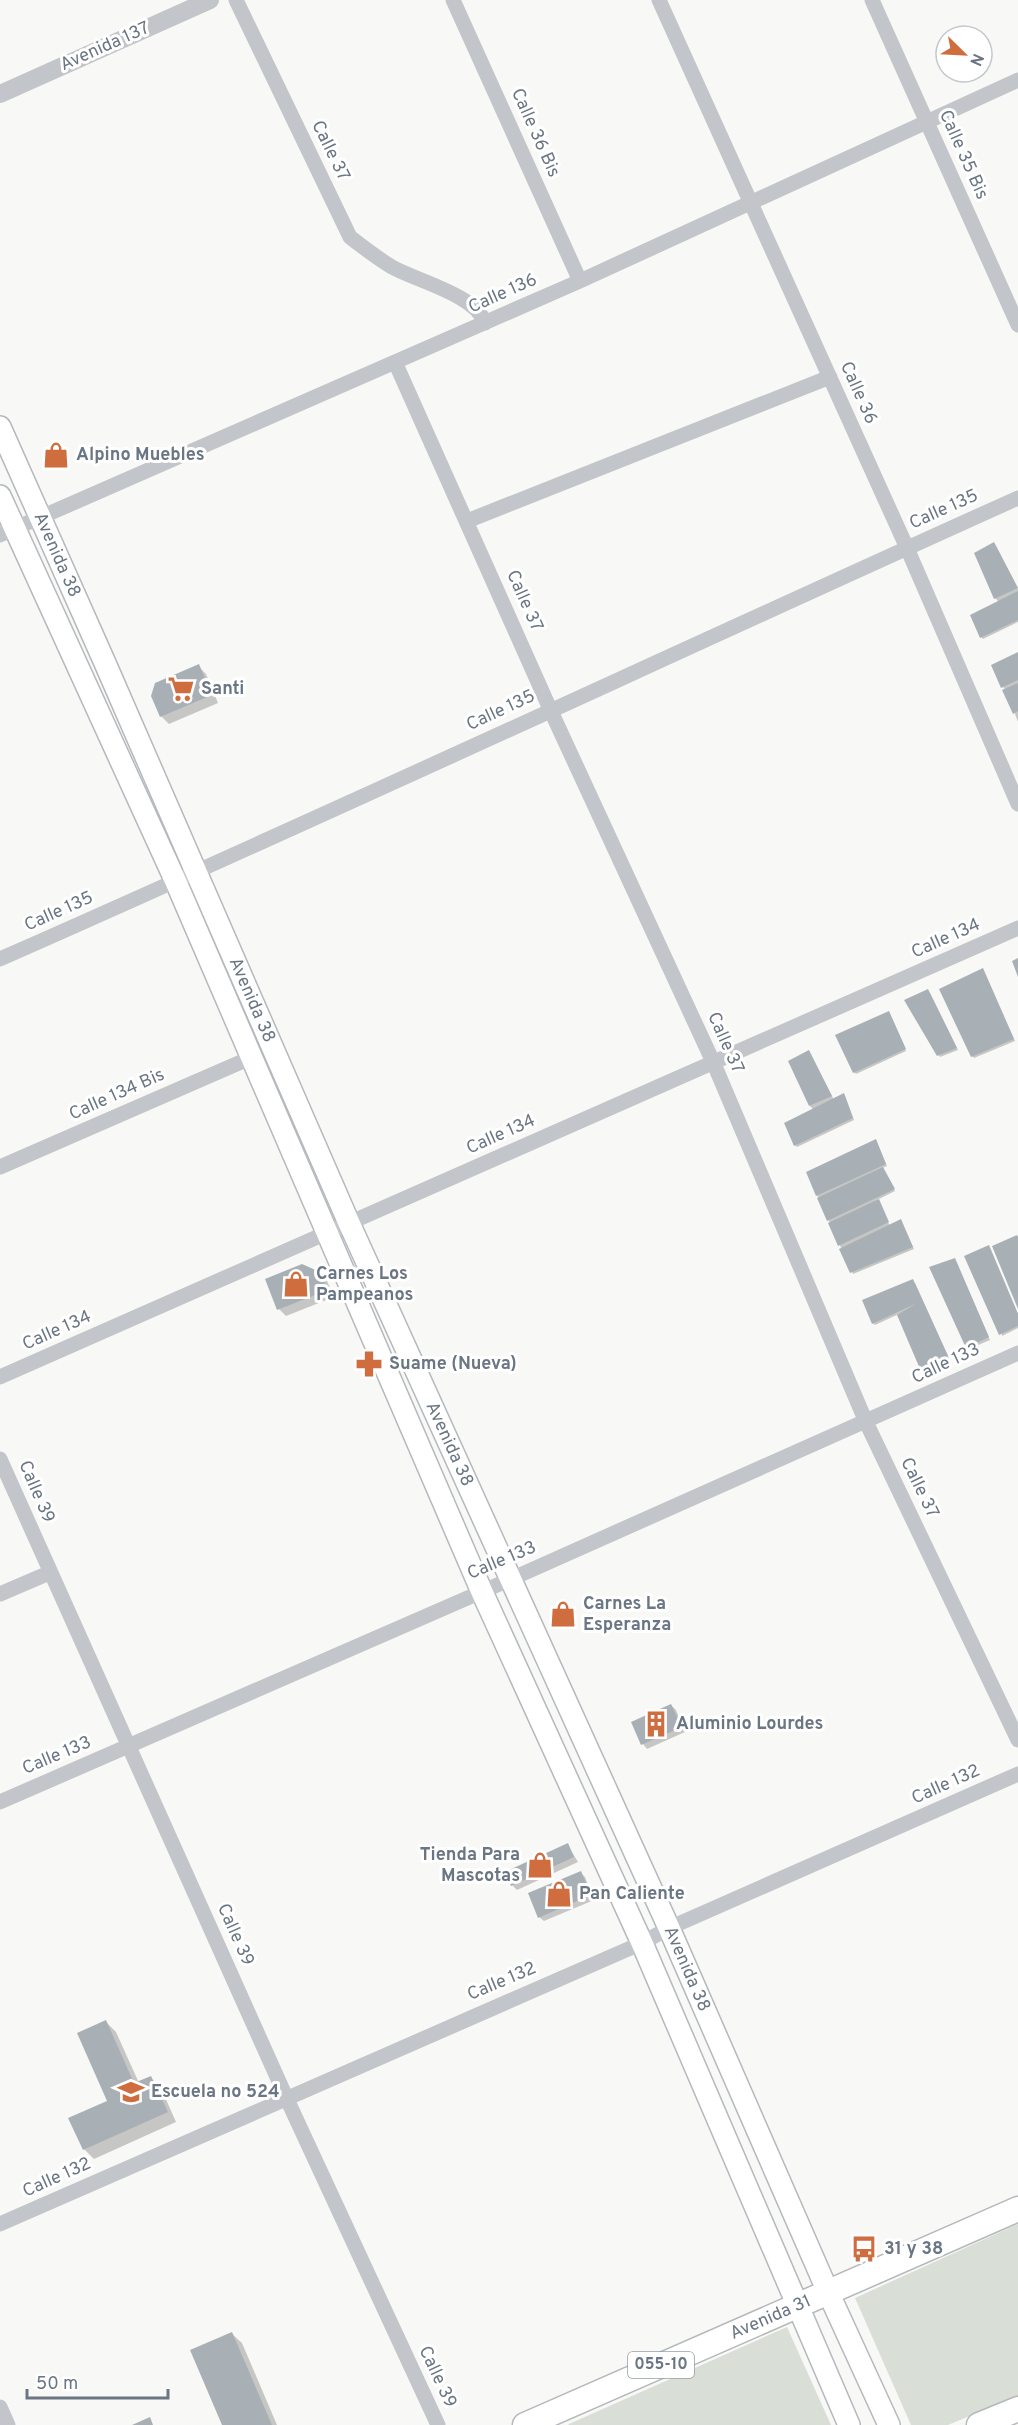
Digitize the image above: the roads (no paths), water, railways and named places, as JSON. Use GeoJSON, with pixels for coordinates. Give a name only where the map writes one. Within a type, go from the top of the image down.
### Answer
{"type":"FeatureCollection","features":[{"type":"Feature","properties":{"kind":"highway","name":"Avenida 31"},"geometry":{"type":"LineString","coordinates":[[525,2425],[545,2420],[797,2305],[1018,2209]]}},
{"type":"Feature","properties":{"kind":"highway"},"geometry":{"type":"LineString","coordinates":[[979,2425],[1018,2409]]}},
{"type":"Feature","properties":{"kind":"main road","name":"Avenida 38"},"geometry":{"type":"LineString","coordinates":[[0,427],[349,1223],[669,1928],[828,2292],[889,2425]]}},
{"type":"Feature","properties":{"kind":"main road","name":"Avenida 38"},"geometry":{"type":"LineString","coordinates":[[0,496],[7,532],[176,882],[482,1592],[642,1943],[849,2425]]}},
{"type":"Feature","properties":{"kind":"street","name":"Avenida 137"},"geometry":{"type":"LineString","coordinates":[[0,94],[210,0]]}},
{"type":"Feature","properties":{"kind":"street","name":"Calle 37"},"geometry":{"type":"LineString","coordinates":[[236,0],[351,237],[367,251],[394,268],[467,301],[482,313],[484,323]]}},
{"type":"Feature","properties":{"kind":"street","name":"Calle 36 Bis"},"geometry":{"type":"LineString","coordinates":[[453,0],[580,281]]}},
{"type":"Feature","properties":{"kind":"street","name":"Calle 36"},"geometry":{"type":"LineString","coordinates":[[658,0],[907,548],[1018,804]]}},
{"type":"Feature","properties":{"kind":"street","name":"Calle 35 Bis"},"geometry":{"type":"LineString","coordinates":[[872,0],[1018,326]]}},
{"type":"Feature","properties":{"kind":"street","name":"Calle 136"},"geometry":{"type":"LineString","coordinates":[[7,532],[580,281],[1018,80]]}},
{"type":"Feature","properties":{"kind":"street","name":"Calle 37"},"geometry":{"type":"LineString","coordinates":[[395,362],[550,709],[714,1064],[866,1422],[1018,1740]]}},
{"type":"Feature","properties":{"kind":"street"},"geometry":{"type":"LineString","coordinates":[[467,521],[830,377]]}},
{"type":"Feature","properties":{"kind":"street","name":"Calle 135"},"geometry":{"type":"LineString","coordinates":[[0,959],[196,873],[550,709],[1018,498]]}},
{"type":"Feature","properties":{"kind":"street","name":"Calle 134"},"geometry":{"type":"LineString","coordinates":[[0,1377],[1018,928]]}},
{"type":"Feature","properties":{"kind":"street","name":"Calle 134 Bis"},"geometry":{"type":"LineString","coordinates":[[0,1167],[250,1058]]}},
{"type":"Feature","properties":{"kind":"street","name":"Calle 133"},"geometry":{"type":"LineString","coordinates":[[0,1802],[482,1592],[1018,1353]]}},
{"type":"Feature","properties":{"kind":"street","name":"Calle 39"},"geometry":{"type":"LineString","coordinates":[[0,1459],[49,1573],[286,2097],[438,2425]]}},
{"type":"Feature","properties":{"kind":"street"},"geometry":{"type":"LineString","coordinates":[[0,1594],[49,1573]]}},
{"type":"Feature","properties":{"kind":"street","name":"Calle 132"},"geometry":{"type":"LineString","coordinates":[[0,2224],[642,1943],[669,1928],[1018,1774]]}},
{"type":"Feature","properties":{"kind":"street"},"geometry":{"type":"LineString","coordinates":[[0,2407],[8,2425]]}},
{"type":"Feature","properties":{"kind":"place","name":"Alpino Muebles"},"geometry":{"type":"Point","coordinates":[56,455]}},
{"type":"Feature","properties":{"kind":"place","name":"Santi"},"geometry":{"type":"Point","coordinates":[181,689]}},
{"type":"Feature","properties":{"kind":"place","name":"Carnes Los Pampeanos"},"geometry":{"type":"Point","coordinates":[296,1284]}},
{"type":"Feature","properties":{"kind":"place","name":"Suame (Nueva)"},"geometry":{"type":"Point","coordinates":[369,1364]}},
{"type":"Feature","properties":{"kind":"place","name":"Carnes La Esperanza"},"geometry":{"type":"Point","coordinates":[563,1614]}},
{"type":"Feature","properties":{"kind":"place","name":"Aluminio Lourdes"},"geometry":{"type":"Point","coordinates":[656,1724]}},
{"type":"Feature","properties":{"kind":"place","name":"Tienda Para Mascotas"},"geometry":{"type":"Point","coordinates":[540,1865]}},
{"type":"Feature","properties":{"kind":"place","name":"Pan Caliente"},"geometry":{"type":"Point","coordinates":[559,1894]}},
{"type":"Feature","properties":{"kind":"place","name":"Escuela no 524"},"geometry":{"type":"Point","coordinates":[131,2092]}},
{"type":"Feature","properties":{"kind":"place","name":"31 y 38"},"geometry":{"type":"Point","coordinates":[864,2249]}}]}
